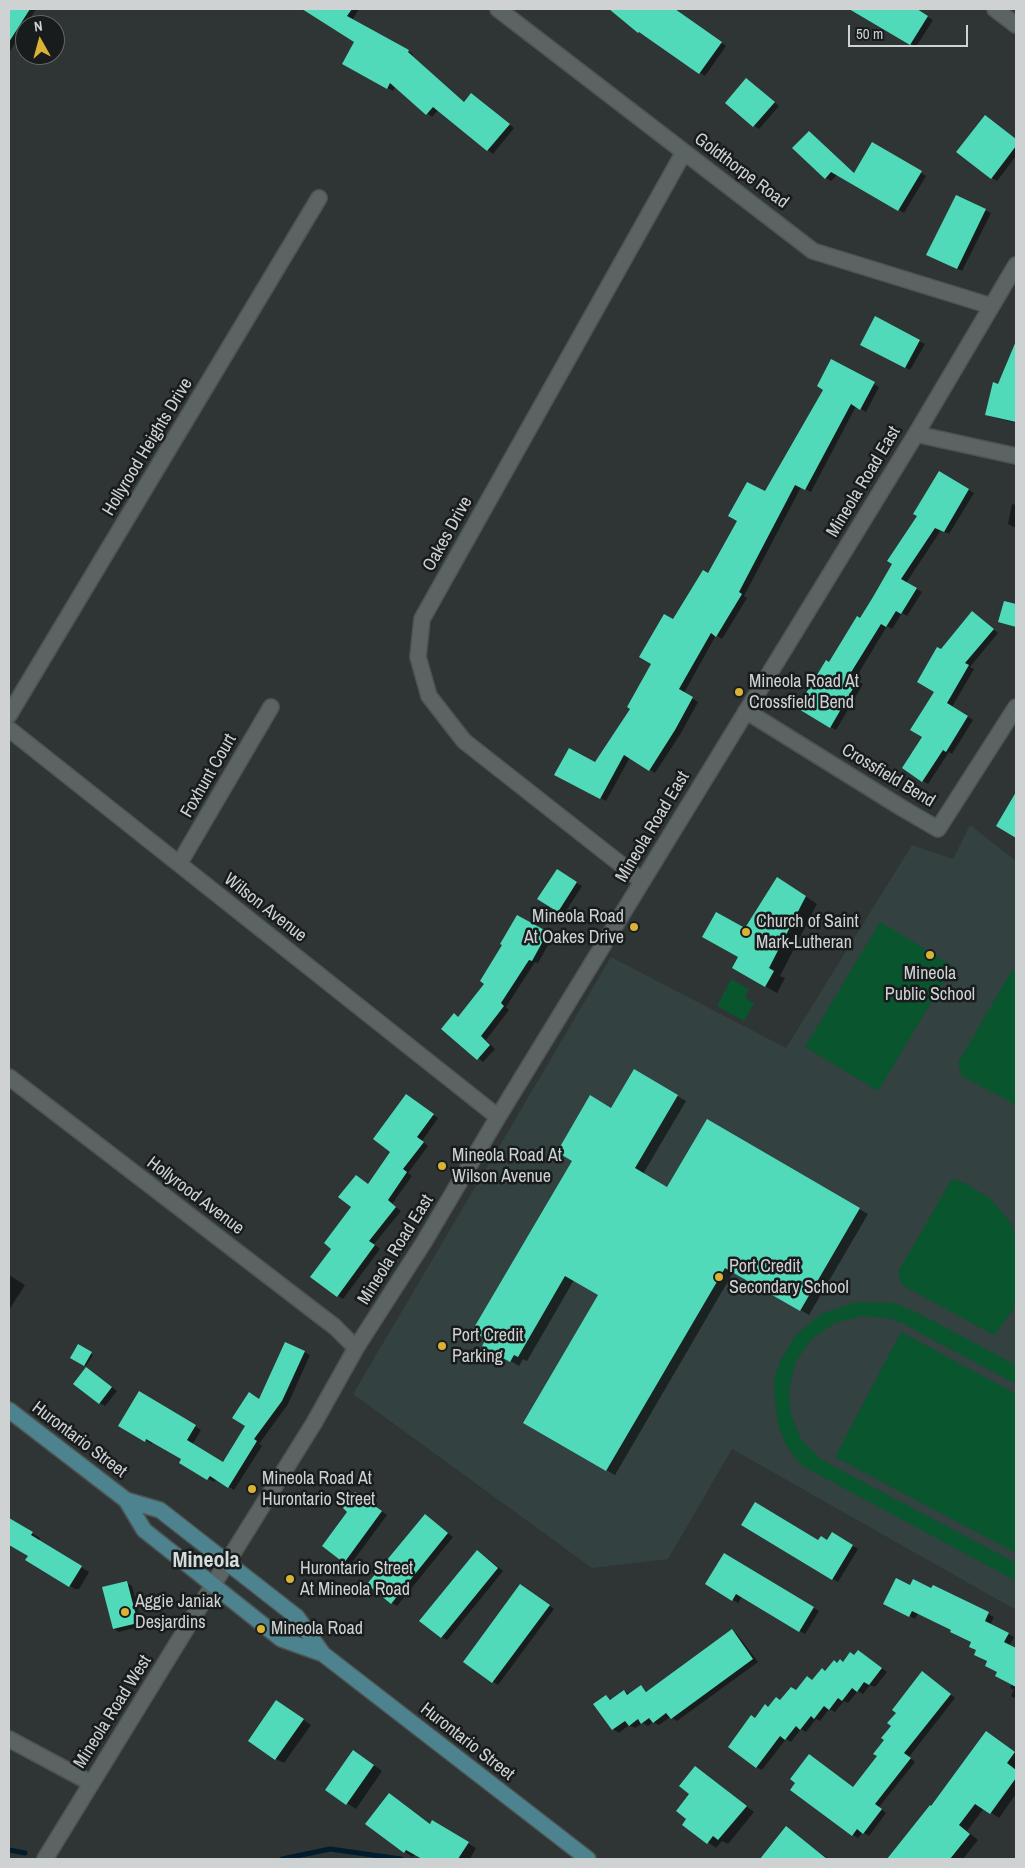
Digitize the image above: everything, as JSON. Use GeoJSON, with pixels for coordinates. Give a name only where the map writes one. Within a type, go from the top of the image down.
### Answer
{"type":"FeatureCollection","features":[{"type":"Feature","properties":{"kind":"main road","name":"Hurontario Street"},"geometry":{"type":"LineString","coordinates":[[9,1410],[126,1500],[160,1510],[297,1616],[323,1654],[588,1859]]}},
{"type":"Feature","properties":{"kind":"main road","name":"Hurontario Street"},"geometry":{"type":"LineString","coordinates":[[126,1500],[144,1530],[281,1640],[323,1654]]}},
{"type":"Feature","properties":{"kind":"street","name":"Goldthorpe Road"},"geometry":{"type":"LineString","coordinates":[[498,9],[814,251],[991,306]]}},
{"type":"Feature","properties":{"kind":"street"},"geometry":{"type":"LineString","coordinates":[[995,9],[1016,25]]}},
{"type":"Feature","properties":{"kind":"street","name":"Oakes Drive"},"geometry":{"type":"LineString","coordinates":[[642,881],[464,741],[429,696],[418,657],[422,619],[684,152]]}},
{"type":"Feature","properties":{"kind":"street","name":"Hollyrood Heights Drive"},"geometry":{"type":"LineString","coordinates":[[9,715],[319,198]]}},
{"type":"Feature","properties":{"kind":"street","name":"Mineola Road East"},"geometry":{"type":"LineString","coordinates":[[227,1562],[314,1423],[356,1348],[424,1242],[498,1117],[916,434],[1016,265]]}},
{"type":"Feature","properties":{"kind":"street"},"geometry":{"type":"LineString","coordinates":[[916,434],[1016,456]]}},
{"type":"Feature","properties":{"kind":"street","name":"Foxhunt Court"},"geometry":{"type":"LineString","coordinates":[[179,864],[271,707]]}},
{"type":"Feature","properties":{"kind":"street","name":"Crossfield Bend"},"geometry":{"type":"LineString","coordinates":[[746,711],[902,808],[938,828],[1016,707]]}},
{"type":"Feature","properties":{"kind":"street","name":"Wilson Avenue"},"geometry":{"type":"LineString","coordinates":[[9,729],[498,1117]]}},
{"type":"Feature","properties":{"kind":"street","name":"Hollyrood Avenue"},"geometry":{"type":"LineString","coordinates":[[9,1077],[335,1327],[356,1348]]}},
{"type":"Feature","properties":{"kind":"street"},"geometry":{"type":"LineString","coordinates":[[213,1584],[227,1562]]}},
{"type":"Feature","properties":{"kind":"street","name":"Mineola Road West"},"geometry":{"type":"LineString","coordinates":[[45,1859],[213,1584]]}},
{"type":"Feature","properties":{"kind":"street"},"geometry":{"type":"LineString","coordinates":[[9,1739],[91,1783]]}},
{"type":"Feature","properties":{"kind":"shaded area","name":"Port Credit Secondary School"},"geometry":{"type":"Polygon","coordinates":[[[970,825],[1016,861],[1016,1610],[732,1449],[668,1559],[592,1568],[353,1394],[611,957],[786,1048],[912,845],[953,859],[970,825]]]}},
{"type":"Feature","properties":{"kind":"green space"},"geometry":{"type":"Polygon","coordinates":[[[880,922],[953,966],[878,1091],[805,1047],[880,922]]]}},
{"type":"Feature","properties":{"kind":"green space"},"geometry":{"type":"Polygon","coordinates":[[[1012,970],[1016,972],[1016,1105],[962,1076],[958,1063],[1012,970]]]}},
{"type":"Feature","properties":{"kind":"green space"},"geometry":{"type":"Polygon","coordinates":[[[731,979],[749,989],[745,998],[754,1003],[744,1021],[717,1006],[731,979]]]}},
{"type":"Feature","properties":{"kind":"green space"},"geometry":{"type":"Polygon","coordinates":[[[952,1179],[965,1183],[991,1199],[1010,1222],[1016,1238],[1016,1299],[1013,1310],[994,1335],[902,1285],[898,1272],[952,1179]]]}},
{"type":"Feature","properties":{"kind":"green space"},"geometry":{"type":"Polygon","coordinates":[[[857,1302],[894,1303],[918,1313],[1016,1365],[1016,1384],[902,1323],[889,1318],[861,1316],[835,1323],[812,1339],[796,1361],[789,1388],[791,1415],[802,1441],[822,1460],[1016,1563],[1016,1581],[801,1465],[786,1445],[778,1424],[775,1400],[774,1379],[781,1359],[796,1335],[821,1314],[857,1302]]]}},
{"type":"Feature","properties":{"kind":"green space"},"geometry":{"type":"Polygon","coordinates":[[[901,1332],[1016,1394],[1016,1553],[835,1457],[901,1332]]]}},
{"type":"Feature","properties":{"kind":"building"},"geometry":{"type":"Polygon","coordinates":[[[9,9],[30,9],[26,15],[15,15],[15,33],[9,42],[9,9]]]}},
{"type":"Feature","properties":{"kind":"building"},"geometry":{"type":"Polygon","coordinates":[[[302,9],[352,9],[347,16],[409,50],[408,52],[464,102],[471,93],[510,124],[487,151],[433,107],[426,115],[390,83],[387,89],[342,64],[354,42],[302,9]]]}},
{"type":"Feature","properties":{"kind":"building"},"geometry":{"type":"Polygon","coordinates":[[[609,9],[675,9],[722,42],[699,74],[638,33],[609,9]]]}},
{"type":"Feature","properties":{"kind":"building"},"geometry":{"type":"Polygon","coordinates":[[[849,9],[917,9],[928,16],[910,45],[849,9]]]}},
{"type":"Feature","properties":{"kind":"building"},"geometry":{"type":"Polygon","coordinates":[[[746,78],[775,102],[753,127],[725,103],[746,78]]]}},
{"type":"Feature","properties":{"kind":"building"},"geometry":{"type":"Polygon","coordinates":[[[985,115],[1016,139],[1016,146],[991,179],[956,152],[985,115]]]}},
{"type":"Feature","properties":{"kind":"building"},"geometry":{"type":"Polygon","coordinates":[[[809,131],[854,173],[872,142],[922,171],[898,211],[831,172],[825,179],[792,148],[809,131]]]}},
{"type":"Feature","properties":{"kind":"building"},"geometry":{"type":"Polygon","coordinates":[[[956,195],[986,209],[957,269],[926,255],[956,195]]]}},
{"type":"Feature","properties":{"kind":"building"},"geometry":{"type":"Polygon","coordinates":[[[875,316],[920,340],[905,368],[860,345],[875,316]]]}},
{"type":"Feature","properties":{"kind":"building"},"geometry":{"type":"Polygon","coordinates":[[[1016,341],[1016,422],[985,415],[993,382],[998,384],[1016,341]]]}},
{"type":"Feature","properties":{"kind":"building"},"geometry":{"type":"Polygon","coordinates":[[[831,359],[875,382],[860,410],[851,404],[805,490],[795,485],[739,592],[742,594],[716,637],[711,633],[679,689],[693,697],[649,771],[624,755],[600,799],[554,775],[569,748],[595,762],[630,709],[627,707],[651,664],[639,657],[664,614],[673,619],[703,570],[708,573],[737,521],[728,516],[747,482],[765,491],[823,390],[817,386],[831,359]]]}},
{"type":"Feature","properties":{"kind":"building"},"geometry":{"type":"Polygon","coordinates":[[[939,471],[969,489],[944,532],[935,528],[901,579],[917,588],[901,614],[896,611],[886,627],[881,624],[850,674],[858,680],[830,728],[797,708],[826,660],[829,662],[857,616],[860,618],[873,597],[892,564],[887,561],[917,516],[913,514],[939,471]]]}},
{"type":"Feature","properties":{"kind":"building"},"geometry":{"type":"Polygon","coordinates":[[[1004,601],[1016,604],[1016,627],[998,622],[1004,601]]]}},
{"type":"Feature","properties":{"kind":"building"},"geometry":{"type":"Polygon","coordinates":[[[972,611],[994,629],[965,663],[969,665],[947,703],[968,716],[946,752],[943,750],[922,782],[902,768],[922,737],[910,730],[934,692],[917,682],[937,647],[941,649],[972,611]]]}},
{"type":"Feature","properties":{"kind":"building"},"geometry":{"type":"Polygon","coordinates":[[[1016,792],[1016,838],[996,826],[1016,792]]]}},
{"type":"Feature","properties":{"kind":"building"},"geometry":{"type":"Polygon","coordinates":[[[557,869],[577,882],[558,912],[537,899],[557,869]]]}},
{"type":"Feature","properties":{"kind":"building","name":"Church of Saint Mark-Lutheran"},"geometry":{"type":"Polygon","coordinates":[[[777,877],[806,896],[769,968],[774,971],[765,987],[732,968],[738,957],[702,937],[716,912],[745,928],[777,877]]]}},
{"type":"Feature","properties":{"kind":"building"},"geometry":{"type":"Polygon","coordinates":[[[517,915],[548,932],[532,961],[529,960],[501,1003],[504,1006],[481,1036],[490,1045],[477,1060],[441,1029],[454,1013],[458,1017],[484,984],[480,981],[502,945],[500,944],[517,915]]]}},
{"type":"Feature","properties":{"kind":"building"},"geometry":{"type":"Polygon","coordinates":[[[634,1069],[678,1095],[635,1168],[667,1187],[707,1119],[860,1208],[800,1311],[725,1268],[606,1471],[523,1423],[598,1295],[565,1276],[518,1357],[514,1355],[510,1362],[482,1346],[486,1339],[472,1331],[572,1161],[557,1152],[590,1095],[611,1108],[634,1069]]]}},
{"type":"Feature","properties":{"kind":"building"},"geometry":{"type":"Polygon","coordinates":[[[406,1094],[434,1114],[417,1137],[424,1142],[403,1169],[407,1172],[388,1200],[396,1207],[369,1241],[375,1245],[337,1297],[310,1277],[331,1249],[324,1243],[351,1207],[338,1197],[356,1175],[368,1184],[390,1152],[373,1139],[406,1094]]]}},
{"type":"Feature","properties":{"kind":"building"},"geometry":{"type":"Polygon","coordinates":[[[285,1342],[305,1351],[282,1401],[254,1439],[257,1441],[228,1488],[210,1476],[207,1480],[179,1463],[181,1459],[146,1439],[145,1442],[118,1426],[139,1391],[196,1425],[187,1440],[223,1462],[245,1426],[232,1418],[249,1392],[259,1399],[285,1342]]]}},
{"type":"Feature","properties":{"kind":"building"},"geometry":{"type":"Polygon","coordinates":[[[78,1344],[92,1352],[84,1366],[70,1358],[78,1344]]]}},
{"type":"Feature","properties":{"kind":"building"},"geometry":{"type":"Polygon","coordinates":[[[86,1367],[112,1387],[99,1404],[73,1384],[86,1367]]]}},
{"type":"Feature","properties":{"kind":"building"},"geometry":{"type":"Polygon","coordinates":[[[355,1492],[382,1511],[344,1563],[322,1546],[347,1512],[343,1508],[355,1492]]]}},
{"type":"Feature","properties":{"kind":"building"},"geometry":{"type":"Polygon","coordinates":[[[755,1502],[818,1540],[821,1536],[827,1540],[832,1532],[853,1545],[832,1580],[741,1525],[755,1502]]]}},
{"type":"Feature","properties":{"kind":"building"},"geometry":{"type":"Polygon","coordinates":[[[425,1514],[448,1533],[391,1604],[367,1584],[425,1514]]]}},
{"type":"Feature","properties":{"kind":"building"},"geometry":{"type":"Polygon","coordinates":[[[9,1518],[33,1532],[31,1535],[82,1566],[69,1587],[25,1560],[28,1556],[9,1545],[9,1518]]]}},
{"type":"Feature","properties":{"kind":"building"},"geometry":{"type":"Polygon","coordinates":[[[477,1550],[498,1568],[441,1638],[419,1621],[477,1550]]]}},
{"type":"Feature","properties":{"kind":"building"},"geometry":{"type":"Polygon","coordinates":[[[724,1553],[814,1607],[799,1632],[736,1594],[732,1601],[705,1584],[724,1553]]]}},
{"type":"Feature","properties":{"kind":"building"},"geometry":{"type":"Polygon","coordinates":[[[896,1578],[910,1585],[913,1579],[931,1588],[933,1585],[989,1612],[985,1621],[1009,1633],[1004,1642],[1016,1648],[1016,1687],[995,1676],[997,1672],[985,1666],[987,1661],[974,1655],[976,1650],[969,1647],[971,1642],[912,1611],[909,1617],[883,1604],[896,1578]]]}},
{"type":"Feature","properties":{"kind":"building"},"geometry":{"type":"Polygon","coordinates":[[[127,1581],[138,1623],[113,1629],[102,1587],[127,1581]]]}},
{"type":"Feature","properties":{"kind":"building"},"geometry":{"type":"Polygon","coordinates":[[[520,1584],[550,1605],[492,1683],[463,1662],[520,1584]]]}},
{"type":"Feature","properties":{"kind":"building"},"geometry":{"type":"Polygon","coordinates":[[[732,1629],[753,1659],[671,1719],[666,1713],[653,1723],[649,1718],[641,1724],[638,1719],[629,1726],[625,1721],[612,1730],[593,1704],[606,1695],[610,1700],[624,1690],[627,1695],[641,1685],[646,1692],[732,1629]]]}},
{"type":"Feature","properties":{"kind":"building"},"geometry":{"type":"Polygon","coordinates":[[[858,1650],[882,1668],[869,1685],[864,1682],[857,1692],[852,1688],[842,1701],[838,1698],[829,1710],[824,1706],[814,1719],[811,1716],[800,1730],[796,1726],[785,1740],[780,1736],[756,1768],[728,1747],[751,1715],[755,1718],[765,1704],[768,1707],[776,1697],[780,1700],[791,1687],[796,1690],[807,1676],[812,1680],[822,1668],[825,1671],[834,1660],[837,1663],[840,1659],[843,1662],[850,1652],[854,1655],[858,1650]]]}},
{"type":"Feature","properties":{"kind":"building"},"geometry":{"type":"Polygon","coordinates":[[[922,1671],[951,1694],[904,1753],[911,1758],[875,1804],[882,1809],[863,1834],[857,1829],[852,1836],[790,1790],[795,1783],[790,1779],[809,1754],[853,1787],[877,1756],[873,1754],[884,1740],[881,1738],[891,1726],[887,1723],[896,1713],[892,1710],[922,1671]]]}},
{"type":"Feature","properties":{"kind":"building"},"geometry":{"type":"Polygon","coordinates":[[[276,1700],[304,1719],[275,1760],[248,1741],[276,1700]]]}},
{"type":"Feature","properties":{"kind":"building"},"geometry":{"type":"Polygon","coordinates":[[[986,1731],[1015,1752],[1007,1763],[1016,1770],[1016,1778],[990,1814],[975,1804],[959,1825],[970,1834],[950,1859],[887,1859],[931,1806],[986,1731]]]}},
{"type":"Feature","properties":{"kind":"building"},"geometry":{"type":"Polygon","coordinates":[[[353,1750],[374,1765],[346,1805],[325,1790],[353,1750]]]}},
{"type":"Feature","properties":{"kind":"building"},"geometry":{"type":"Polygon","coordinates":[[[695,1766],[747,1806],[718,1840],[713,1836],[707,1844],[682,1825],[686,1819],[676,1811],[689,1794],[679,1786],[695,1766]]]}},
{"type":"Feature","properties":{"kind":"building"},"geometry":{"type":"Polygon","coordinates":[[[389,1793],[430,1824],[432,1820],[469,1842],[458,1859],[422,1859],[406,1850],[404,1853],[365,1824],[389,1793]]]}},
{"type":"Feature","properties":{"kind":"building"},"geometry":{"type":"Polygon","coordinates":[[[786,1826],[827,1859],[760,1859],[786,1826]]]}},
{"type":"Feature","properties":{"kind":"waterway"},"geometry":{"type":"LineString","coordinates":[[282,1859],[330,1849],[401,1859]]}},
{"type":"Feature","properties":{"kind":"waterway"},"geometry":{"type":"LineString","coordinates":[[9,1850],[25,1853]]}},
{"type":"Feature","properties":{"kind":"place","name":"Mineola Road At Crossfield Bend"},"geometry":{"type":"Point","coordinates":[739,692]}},
{"type":"Feature","properties":{"kind":"place","name":"Mineola Road At Oakes Drive"},"geometry":{"type":"Point","coordinates":[634,927]}},
{"type":"Feature","properties":{"kind":"place","name":"Church of Saint Mark-Lutheran"},"geometry":{"type":"Point","coordinates":[746,932]}},
{"type":"Feature","properties":{"kind":"place","name":"Mineola Public School"},"geometry":{"type":"Point","coordinates":[930,955]}},
{"type":"Feature","properties":{"kind":"place","name":"Mineola Road At Wilson Avenue"},"geometry":{"type":"Point","coordinates":[442,1166]}},
{"type":"Feature","properties":{"kind":"place","name":"Port Credit Secondary School"},"geometry":{"type":"Point","coordinates":[719,1277]}},
{"type":"Feature","properties":{"kind":"place","name":"Port Credit Parking"},"geometry":{"type":"Point","coordinates":[442,1346]}},
{"type":"Feature","properties":{"kind":"place","name":"Mineola Road At Hurontario Street"},"geometry":{"type":"Point","coordinates":[252,1489]}},
{"type":"Feature","properties":{"kind":"place","name":"Hurontario Street At Mineola Road"},"geometry":{"type":"Point","coordinates":[290,1579]}},
{"type":"Feature","properties":{"kind":"place","name":"Aggie Janiak Desjardins"},"geometry":{"type":"Point","coordinates":[125,1612]}},
{"type":"Feature","properties":{"kind":"place","name":"Mineola Road"},"geometry":{"type":"Point","coordinates":[261,1629]}},
{"type":"Feature","properties":{"kind":"district","name":"Mineola"},"geometry":{"type":"Point","coordinates":[206,1561]}}]}
